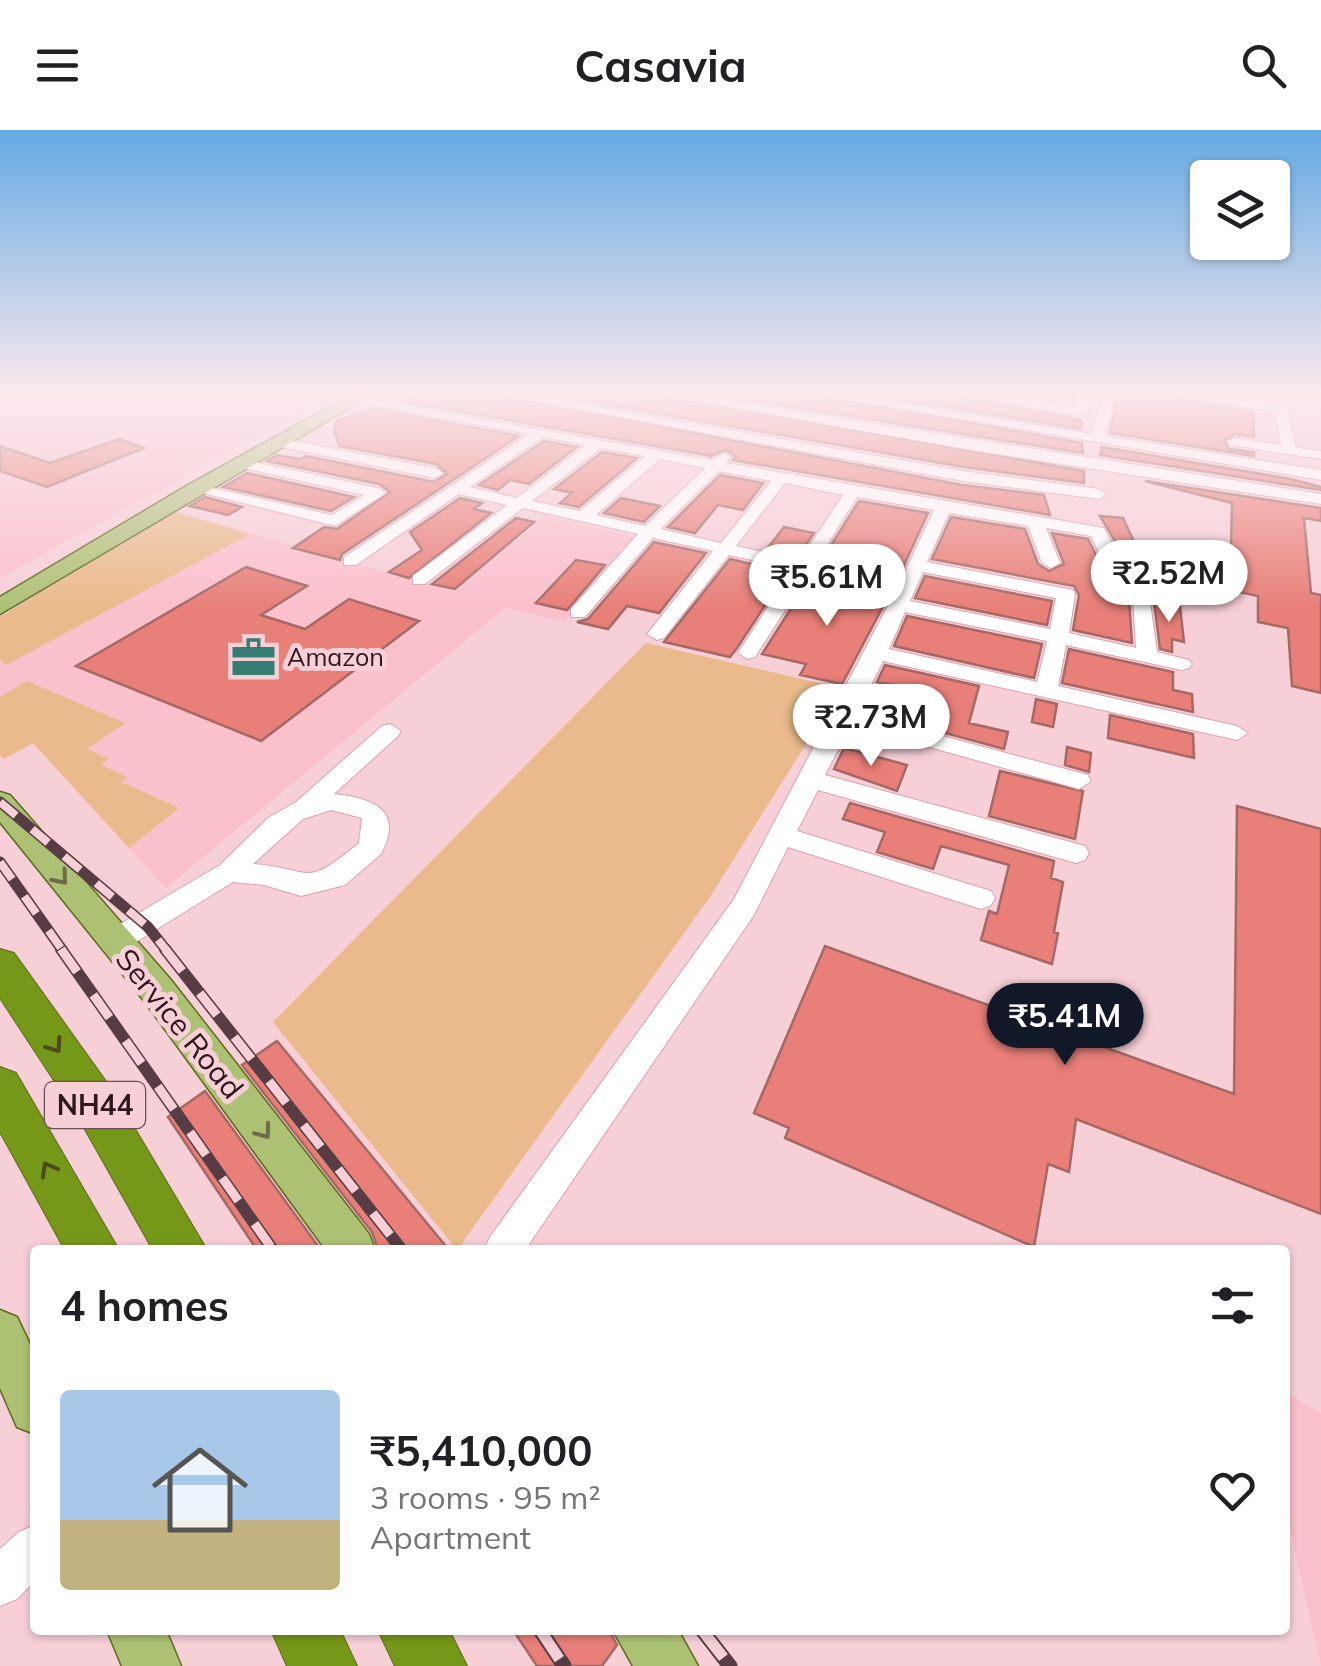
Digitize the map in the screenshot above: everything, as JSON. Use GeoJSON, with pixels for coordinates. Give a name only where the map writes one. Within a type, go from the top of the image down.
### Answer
{"type":"FeatureCollection","features":[{"type":"Feature","properties":{"kind":"highway","name":"NH44"},"geometry":{"type":"LineString","coordinates":[[0,966],[94,1102],[178,1245]]}},
{"type":"Feature","properties":{"kind":"highway","name":"NH44"},"geometry":{"type":"LineString","coordinates":[[0,1088],[90,1245]]}},
{"type":"Feature","properties":{"kind":"highway"},"geometry":{"type":"LineString","coordinates":[[307,1635],[323,1666]]}},
{"type":"Feature","properties":{"kind":"highway"},"geometry":{"type":"LineString","coordinates":[[414,1635],[433,1666]]}},
{"type":"Feature","properties":{"kind":"main road"},"geometry":{"type":"LineString","coordinates":[[0,586],[215,466]]}},
{"type":"Feature","properties":{"kind":"main road"},"geometry":{"type":"LineString","coordinates":[[0,606],[235,466]]}},
{"type":"Feature","properties":{"kind":"main road","name":"Service Road"},"geometry":{"type":"LineString","coordinates":[[0,802],[113,942],[158,991],[348,1245]]}},
{"type":"Feature","properties":{"kind":"main road"},"geometry":{"type":"LineString","coordinates":[[0,1334],[30,1399]]}},
{"type":"Feature","properties":{"kind":"main road"},"geometry":{"type":"LineString","coordinates":[[138,1635],[152,1666]]}},
{"type":"Feature","properties":{"kind":"main road"},"geometry":{"type":"LineString","coordinates":[[646,1635],[669,1666]]}},
{"type":"Feature","properties":{"kind":"street"},"geometry":{"type":"LineString","coordinates":[[253,466],[399,497]]}},
{"type":"Feature","properties":{"kind":"street"},"geometry":{"type":"LineString","coordinates":[[398,466],[435,473]]}},
{"type":"Feature","properties":{"kind":"street"},"geometry":{"type":"LineString","coordinates":[[350,561],[492,466]]}},
{"type":"Feature","properties":{"kind":"street"},"geometry":{"type":"LineString","coordinates":[[419,580],[573,466]]}},
{"type":"Feature","properties":{"kind":"street"},"geometry":{"type":"LineString","coordinates":[[581,519],[643,466]]}},
{"type":"Feature","properties":{"kind":"street"},"geometry":{"type":"LineString","coordinates":[[578,613],[715,466]]}},
{"type":"Feature","properties":{"kind":"street"},"geometry":{"type":"LineString","coordinates":[[719,466],[943,508],[1098,532],[1123,582]]}},
{"type":"Feature","properties":{"kind":"street"},"geometry":{"type":"LineString","coordinates":[[906,466],[1099,494]]}},
{"type":"Feature","properties":{"kind":"street"},"geometry":{"type":"LineString","coordinates":[[1100,466],[1321,499]]}},
{"type":"Feature","properties":{"kind":"street"},"geometry":{"type":"LineString","coordinates":[[1265,466],[1321,475]]}},
{"type":"Feature","properties":{"kind":"street"},"geometry":{"type":"LineString","coordinates":[[657,634],[781,478]]}},
{"type":"Feature","properties":{"kind":"street"},"geometry":{"type":"LineString","coordinates":[[196,489],[356,526]]}},
{"type":"Feature","properties":{"kind":"street"},"geometry":{"type":"LineString","coordinates":[[457,490],[907,586],[1058,638],[1182,664]]}},
{"type":"Feature","properties":{"kind":"street"},"geometry":{"type":"LineString","coordinates":[[335,521],[378,492]]}},
{"type":"Feature","properties":{"kind":"street"},"geometry":{"type":"LineString","coordinates":[[748,653],[854,492]]}},
{"type":"Feature","properties":{"kind":"street"},"geometry":{"type":"LineString","coordinates":[[506,1245],[744,907],[877,652],[943,508]]}},
{"type":"Feature","properties":{"kind":"street"},"geometry":{"type":"LineString","coordinates":[[1036,524],[1051,563]]}},
{"type":"Feature","properties":{"kind":"street"},"geometry":{"type":"LineString","coordinates":[[907,586],[1066,594],[1046,691]]}},
{"type":"Feature","properties":{"kind":"street"},"geometry":{"type":"LineString","coordinates":[[1142,599],[1147,656]]}},
{"type":"Feature","properties":{"kind":"street"},"geometry":{"type":"LineString","coordinates":[[877,652],[1237,733]]}},
{"type":"Feature","properties":{"kind":"street"},"geometry":{"type":"LineString","coordinates":[[844,716],[1079,781]]}},
{"type":"Feature","properties":{"kind":"street"},"geometry":{"type":"LineString","coordinates":[[113,942],[229,872],[268,833],[390,731]]}},
{"type":"Feature","properties":{"kind":"street"},"geometry":{"type":"LineString","coordinates":[[812,780],[1076,853]]}},
{"type":"Feature","properties":{"kind":"street"},"geometry":{"type":"LineString","coordinates":[[229,872],[264,875],[301,886],[335,878],[372,847],[375,814],[349,801],[308,803]]}},
{"type":"Feature","properties":{"kind":"street"},"geometry":{"type":"LineString","coordinates":[[782,836],[982,898]]}},
{"type":"Feature","properties":{"kind":"street"},"geometry":{"type":"LineString","coordinates":[[0,1582],[30,1553]]}},
{"type":"Feature","properties":{"kind":"shaded area"},"geometry":{"type":"Polygon","coordinates":[[[0,466],[204,466],[0,578],[0,466]]]}},
{"type":"Feature","properties":{"kind":"shaded area"},"geometry":{"type":"Polygon","coordinates":[[[173,511],[455,592],[544,516],[637,537],[564,622],[506,607],[166,888],[33,743],[4,759],[0,755],[0,617],[173,511]]]}},
{"type":"Feature","properties":{"kind":"shaded area"},"geometry":{"type":"Polygon","coordinates":[[[173,511],[250,534],[6,665],[0,659],[0,617],[173,511]]]}},
{"type":"Feature","properties":{"kind":"shaded area"},"geometry":{"type":"Polygon","coordinates":[[[646,643],[841,688],[712,894],[461,1245],[453,1245],[273,1022],[646,643]]]}},
{"type":"Feature","properties":{"kind":"shaded area"},"geometry":{"type":"Polygon","coordinates":[[[27,681],[125,723],[87,749],[108,759],[101,765],[127,777],[121,782],[179,808],[129,848],[33,743],[4,759],[0,755],[0,697],[27,681]]]}},
{"type":"Feature","properties":{"kind":"shaded area"},"geometry":{"type":"Polygon","coordinates":[[[1290,1395],[1321,1413],[1321,1666],[1290,1529],[1290,1395]]]}},
{"type":"Feature","properties":{"kind":"building"},"geometry":{"type":"Polygon","coordinates":[[[0,466],[100,466],[47,487],[0,471],[0,466]]]}},
{"type":"Feature","properties":{"kind":"building"},"geometry":{"type":"Polygon","coordinates":[[[290,466],[354,466],[434,482],[447,474],[438,466],[474,466],[342,554],[340,560],[293,548],[324,527],[337,529],[390,492],[379,484],[290,466]]]}},
{"type":"Feature","properties":{"kind":"building"},"geometry":{"type":"Polygon","coordinates":[[[508,466],[553,466],[529,484],[510,480],[498,490],[479,485],[508,466]]]}},
{"type":"Feature","properties":{"kind":"building"},"geometry":{"type":"Polygon","coordinates":[[[584,466],[628,466],[579,507],[560,503],[572,493],[554,489],[584,466]]]}},
{"type":"Feature","properties":{"kind":"building"},"geometry":{"type":"Polygon","coordinates":[[[766,466],[862,466],[962,485],[1044,495],[1050,515],[766,466]]]}},
{"type":"Feature","properties":{"kind":"building"},"geometry":{"type":"Polygon","coordinates":[[[956,466],[1054,466],[1084,471],[1084,483],[956,466]]]}},
{"type":"Feature","properties":{"kind":"building"},"geometry":{"type":"Polygon","coordinates":[[[1167,466],[1212,466],[1291,479],[1321,490],[1167,466]]]}},
{"type":"Feature","properties":{"kind":"building"},"geometry":{"type":"Polygon","coordinates":[[[247,473],[354,497],[331,511],[223,487],[247,473]]]}},
{"type":"Feature","properties":{"kind":"building"},"geometry":{"type":"Polygon","coordinates":[[[720,475],[763,483],[743,510],[718,505],[695,533],[668,527],[720,475]]]}},
{"type":"Feature","properties":{"kind":"building"},"geometry":{"type":"Polygon","coordinates":[[[1145,481],[1321,508],[1321,521],[1304,518],[1311,593],[1321,595],[1321,693],[1292,686],[1288,628],[1258,622],[1258,596],[1230,590],[1232,503],[1145,481]]]}},
{"type":"Feature","properties":{"kind":"building"},"geometry":{"type":"Polygon","coordinates":[[[205,497],[242,507],[228,515],[190,506],[205,497]]]}},
{"type":"Feature","properties":{"kind":"building"},"geometry":{"type":"Polygon","coordinates":[[[460,498],[482,503],[474,509],[491,513],[409,578],[389,572],[422,550],[410,532],[460,498]]]}},
{"type":"Feature","properties":{"kind":"building"},"geometry":{"type":"Polygon","coordinates":[[[621,498],[660,506],[644,522],[604,513],[621,498]]]}},
{"type":"Feature","properties":{"kind":"building"},"geometry":{"type":"Polygon","coordinates":[[[859,501],[928,513],[898,578],[821,561],[859,501]]]}},
{"type":"Feature","properties":{"kind":"building"},"geometry":{"type":"Polygon","coordinates":[[[1100,516],[1123,518],[1147,570],[1136,576],[1100,516]]]}},
{"type":"Feature","properties":{"kind":"building"},"geometry":{"type":"Polygon","coordinates":[[[951,517],[1025,529],[1038,564],[1049,571],[1064,564],[1052,533],[1088,539],[1103,569],[1105,586],[1136,591],[1129,599],[1132,643],[1073,630],[1079,595],[1074,586],[932,559],[951,517]]]}},
{"type":"Feature","properties":{"kind":"building"},"geometry":{"type":"Polygon","coordinates":[[[516,518],[534,522],[455,589],[432,584],[516,518]]]}},
{"type":"Feature","properties":{"kind":"building"},"geometry":{"type":"Polygon","coordinates":[[[784,527],[814,533],[798,556],[767,549],[784,527]]]}},
{"type":"Feature","properties":{"kind":"building"},"geometry":{"type":"Polygon","coordinates":[[[654,542],[706,553],[659,613],[627,606],[608,629],[577,622],[588,619],[654,542]]]}},
{"type":"Feature","properties":{"kind":"building"},"geometry":{"type":"Polygon","coordinates":[[[730,559],[787,572],[730,657],[664,642],[730,559]]]}},
{"type":"Feature","properties":{"kind":"building"},"geometry":{"type":"Polygon","coordinates":[[[576,560],[605,565],[567,610],[536,603],[576,560]]]}},
{"type":"Feature","properties":{"kind":"building"},"geometry":{"type":"Polygon","coordinates":[[[246,567],[307,586],[261,615],[305,629],[349,599],[419,621],[261,741],[76,666],[246,567]]]}},
{"type":"Feature","properties":{"kind":"building"},"geometry":{"type":"Polygon","coordinates":[[[925,576],[1052,601],[1047,625],[915,598],[925,576]]]}},
{"type":"Feature","properties":{"kind":"building"},"geometry":{"type":"Polygon","coordinates":[[[811,577],[889,595],[842,684],[800,675],[806,664],[762,654],[811,577]]]}},
{"type":"Feature","properties":{"kind":"building"},"geometry":{"type":"Polygon","coordinates":[[[1154,602],[1180,607],[1184,642],[1172,639],[1172,652],[1160,649],[1154,602]]]}},
{"type":"Feature","properties":{"kind":"building"},"geometry":{"type":"Polygon","coordinates":[[[907,616],[1042,644],[1034,678],[894,646],[907,616]]]}},
{"type":"Feature","properties":{"kind":"building"},"geometry":{"type":"Polygon","coordinates":[[[1069,649],[1173,672],[1173,690],[1192,694],[1193,712],[1062,683],[1069,649]]]}},
{"type":"Feature","properties":{"kind":"building"},"geometry":{"type":"Polygon","coordinates":[[[885,665],[979,686],[969,723],[1008,732],[1004,749],[897,720],[910,689],[877,682],[885,665]]]}},
{"type":"Feature","properties":{"kind":"building"},"geometry":{"type":"Polygon","coordinates":[[[1036,699],[1057,704],[1053,727],[1032,722],[1036,699]]]}},
{"type":"Feature","properties":{"kind":"building"},"geometry":{"type":"Polygon","coordinates":[[[1110,715],[1193,734],[1194,758],[1108,738],[1110,715]]]}},
{"type":"Feature","properties":{"kind":"building"},"geometry":{"type":"Polygon","coordinates":[[[1067,747],[1091,753],[1089,772],[1065,765],[1067,747]]]}},
{"type":"Feature","properties":{"kind":"building"},"geometry":{"type":"Polygon","coordinates":[[[844,748],[907,765],[897,791],[834,769],[844,748]]]}},
{"type":"Feature","properties":{"kind":"building"},"geometry":{"type":"Polygon","coordinates":[[[1000,771],[1083,791],[1075,839],[989,816],[1000,771]]]}},
{"type":"Feature","properties":{"kind":"building"},"geometry":{"type":"Polygon","coordinates":[[[850,803],[1054,861],[1051,878],[1063,882],[1052,964],[981,940],[989,911],[997,914],[1009,865],[941,846],[933,869],[877,852],[885,832],[843,819],[850,803]]]}},
{"type":"Feature","properties":{"kind":"building"},"geometry":{"type":"Polygon","coordinates":[[[1237,806],[1321,829],[1321,1214],[1076,1119],[1069,1172],[1048,1164],[1034,1245],[1029,1245],[785,1138],[789,1128],[754,1113],[825,946],[1234,1094],[1237,806]]]}},
{"type":"Feature","properties":{"kind":"building"},"geometry":{"type":"Polygon","coordinates":[[[277,1041],[445,1245],[376,1245],[372,1232],[242,1065],[277,1041]]]}},
{"type":"Feature","properties":{"kind":"building"},"geometry":{"type":"Polygon","coordinates":[[[205,1091],[317,1245],[254,1245],[168,1117],[205,1091]]]}},
{"type":"Feature","properties":{"kind":"building"},"geometry":{"type":"Polygon","coordinates":[[[516,1635],[612,1635],[617,1645],[602,1666],[537,1666],[516,1635]]]}},
{"type":"Feature","properties":{"kind":"railway"},"geometry":{"type":"LineString","coordinates":[[0,802],[148,927],[167,951]]}},
{"type":"Feature","properties":{"kind":"railway"},"geometry":{"type":"LineString","coordinates":[[0,862],[63,951]]}},
{"type":"Feature","properties":{"kind":"railway"},"geometry":{"type":"LineString","coordinates":[[61,949],[269,1245]]}},
{"type":"Feature","properties":{"kind":"railway"},"geometry":{"type":"LineString","coordinates":[[165,949],[398,1245]]}},
{"type":"Feature","properties":{"kind":"railway"},"geometry":{"type":"LineString","coordinates":[[543,1635],[564,1666]]}},
{"type":"Feature","properties":{"kind":"railway"},"geometry":{"type":"LineString","coordinates":[[706,1635],[730,1666]]}},
{"type":"Feature","properties":{"kind":"place","name":"Amazon"},"geometry":{"type":"Point","coordinates":[254,657]}}]}
